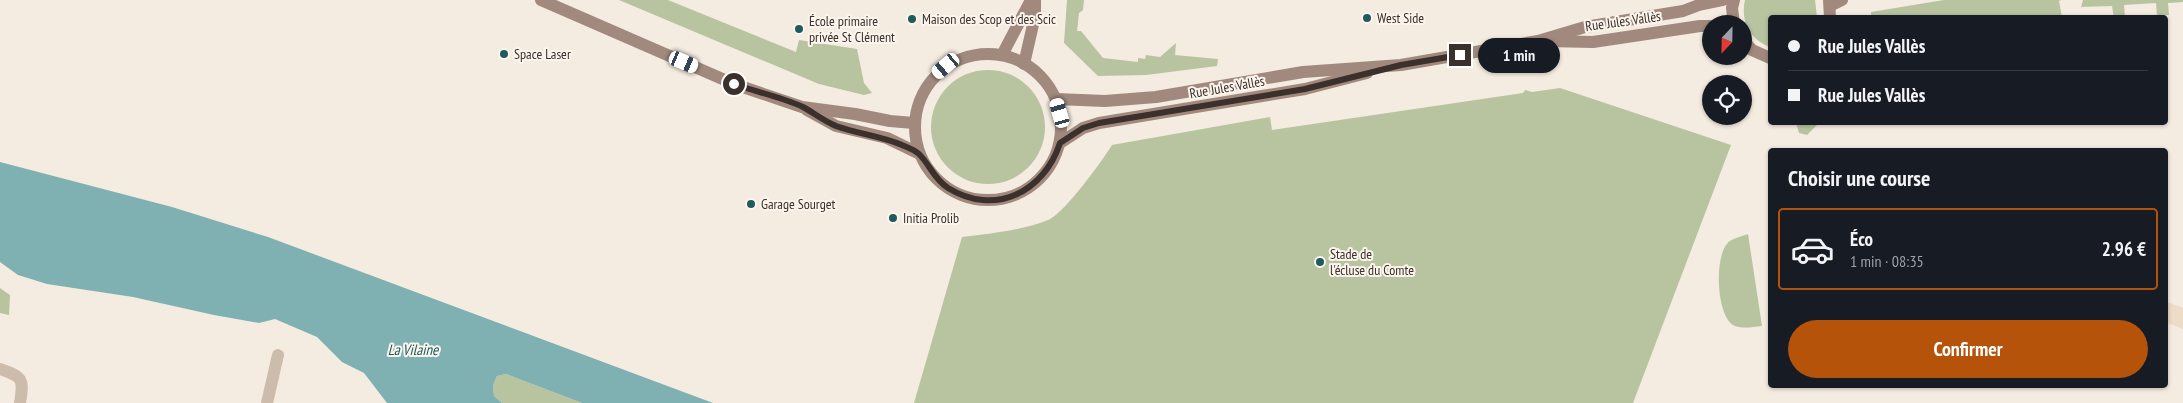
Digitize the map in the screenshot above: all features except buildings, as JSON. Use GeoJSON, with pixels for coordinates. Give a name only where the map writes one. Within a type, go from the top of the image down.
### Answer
{"type":"FeatureCollection","features":[{"type":"Feature","properties":{"kind":"main road"},"geometry":{"type":"LineString","coordinates":[[541,0],[734,84],[802,107],[836,126],[887,138],[918,153]]}},
{"type":"Feature","properties":{"kind":"main road"},"geometry":{"type":"LineString","coordinates":[[1002,55],[1031,0]]}},
{"type":"Feature","properties":{"kind":"main road"},"geometry":{"type":"LineString","coordinates":[[1024,64],[1035,16],[1035,0]]}},
{"type":"Feature","properties":{"kind":"main road","name":"Rue Jules Vallès"},"geometry":{"type":"LineString","coordinates":[[1060,143],[1083,128],[1099,123],[1305,89],[1401,65],[1538,41],[1585,27],[1683,11],[1699,5],[1723,0]]}},
{"type":"Feature","properties":{"kind":"main road"},"geometry":{"type":"LineString","coordinates":[[1734,0],[1734,15]]}},
{"type":"Feature","properties":{"kind":"main road","name":"Rue Jules Vallès"},"geometry":{"type":"LineString","coordinates":[[1538,41],[1593,42],[1702,26]]}},
{"type":"Feature","properties":{"kind":"main road"},"geometry":{"type":"LineString","coordinates":[[1752,50],[1768,57]]}},
{"type":"Feature","properties":{"kind":"main road"},"geometry":{"type":"LineString","coordinates":[[989,53],[1002,55],[1024,64],[1041,76],[1056,99],[1060,113],[1060,143],[1055,158],[1047,171],[1024,191],[1010,197],[994,200],[979,200],[964,196],[947,188],[933,176],[918,153],[914,123],[917,108],[926,87],[935,75],[946,66],[974,54],[989,53]]}},
{"type":"Feature","properties":{"kind":"main road","name":"Rue Jules Vallès"},"geometry":{"type":"LineString","coordinates":[[1056,99],[1105,101],[1156,97],[1303,72],[1401,65]]}},
{"type":"Feature","properties":{"kind":"main road"},"geometry":{"type":"LineString","coordinates":[[802,107],[914,123]]}},
{"type":"Feature","properties":{"kind":"street"},"geometry":{"type":"LineString","coordinates":[[267,403],[278,355]]}},
{"type":"Feature","properties":{"kind":"street"},"geometry":{"type":"LineString","coordinates":[[0,369],[19,378],[23,385],[20,403]]}},
{"type":"Feature","properties":{"kind":"green space"},"geometry":{"type":"Polygon","coordinates":[[[619,0],[668,0],[796,52],[799,40],[857,49],[864,83],[872,93],[864,95],[819,84],[619,0]]]}},
{"type":"Feature","properties":{"kind":"green space"},"geometry":{"type":"Polygon","coordinates":[[[1067,0],[1084,0],[1083,10],[1079,13],[1077,31],[1081,31],[1103,58],[1138,62],[1138,58],[1145,59],[1146,55],[1160,57],[1176,43],[1175,55],[1218,59],[1217,66],[1146,75],[1098,76],[1064,43],[1067,0]]]}},
{"type":"Feature","properties":{"kind":"green space"},"geometry":{"type":"Polygon","coordinates":[[[1745,0],[1815,0],[1817,15],[1768,15],[1768,46],[1757,40],[1752,34],[1752,15],[1744,15],[1745,0]]]}},
{"type":"Feature","properties":{"kind":"green space"},"geometry":{"type":"Polygon","coordinates":[[[1944,0],[2061,0],[2059,1],[2062,15],[1871,15],[1871,12],[1944,0]]]}},
{"type":"Feature","properties":{"kind":"green space"},"geometry":{"type":"Polygon","coordinates":[[[2083,0],[2183,0],[2183,2],[2168,3],[2168,15],[2157,15],[2156,3],[2124,5],[2125,15],[2114,15],[2112,6],[2081,7],[2083,0]]]}},
{"type":"Feature","properties":{"kind":"green space"},"geometry":{"type":"Polygon","coordinates":[[[988,70],[1010,74],[1020,79],[1036,95],[1041,105],[1045,127],[1041,149],[1036,159],[1020,175],[1010,180],[988,184],[966,180],[956,175],[940,159],[935,149],[931,127],[935,105],[940,95],[956,79],[966,74],[988,70]]]}},
{"type":"Feature","properties":{"kind":"green space","name":"Stade de l'écluse du Comte"},"geometry":{"type":"Polygon","coordinates":[[[1560,88],[1731,145],[1633,403],[914,403],[962,237],[1017,229],[1048,220],[1055,216],[1082,186],[1112,145],[1270,117],[1272,130],[1523,93],[1525,90],[1532,92],[1560,88]]]}},
{"type":"Feature","properties":{"kind":"green space"},"geometry":{"type":"Polygon","coordinates":[[[1797,125],[1817,125],[1807,135],[1799,133],[1797,125]]]}},
{"type":"Feature","properties":{"kind":"green space"},"geometry":{"type":"Polygon","coordinates":[[[1748,234],[1762,326],[1745,328],[1735,326],[1729,321],[1724,311],[1719,285],[1719,271],[1721,258],[1730,241],[1748,234]]]}},
{"type":"Feature","properties":{"kind":"green space"},"geometry":{"type":"Polygon","coordinates":[[[0,288],[10,295],[9,315],[0,313],[0,288]]]}},
{"type":"Feature","properties":{"kind":"green space"},"geometry":{"type":"Polygon","coordinates":[[[506,374],[582,403],[502,403],[494,396],[493,385],[497,376],[506,374]]]}},
{"type":"Feature","properties":{"kind":"shaded area"},"geometry":{"type":"Polygon","coordinates":[[[2168,302],[2183,308],[2183,329],[2168,323],[2168,302]]]}},
{"type":"Feature","properties":{"kind":"water","name":"La Vilaine"},"geometry":{"type":"Polygon","coordinates":[[[0,162],[172,207],[268,237],[713,403],[582,403],[506,374],[497,376],[493,385],[494,396],[502,403],[387,403],[364,373],[342,362],[317,337],[275,319],[259,323],[133,297],[47,284],[18,275],[0,262],[0,162]]]}},
{"type":"Feature","properties":{"kind":"place","name":"West Side"},"geometry":{"type":"Point","coordinates":[1367,18]}},
{"type":"Feature","properties":{"kind":"place","name":"Maison des Scop et des Scic"},"geometry":{"type":"Point","coordinates":[912,19]}},
{"type":"Feature","properties":{"kind":"place","name":"École primaire privée St Clément"},"geometry":{"type":"Point","coordinates":[799,29]}},
{"type":"Feature","properties":{"kind":"place","name":"Space Laser"},"geometry":{"type":"Point","coordinates":[504,54]}},
{"type":"Feature","properties":{"kind":"place","name":"Garage Sourget"},"geometry":{"type":"Point","coordinates":[751,204]}},
{"type":"Feature","properties":{"kind":"place","name":"Initia Prolib"},"geometry":{"type":"Point","coordinates":[893,218]}},
{"type":"Feature","properties":{"kind":"place","name":"Stade de l'écluse du Comte"},"geometry":{"type":"Point","coordinates":[1320,262]}},
{"type":"Feature","properties":{"kind":"route"},"geometry":{"type":"LineString","coordinates":[[734,84],[802,107],[820,119],[836,126],[887,138],[905,146],[918,153],[933,176],[947,188],[964,196],[979,200],[994,200],[1010,197],[1024,191],[1036,182],[1047,171],[1055,158],[1060,143],[1087,126],[1305,89],[1401,65],[1460,55]]}}]}
